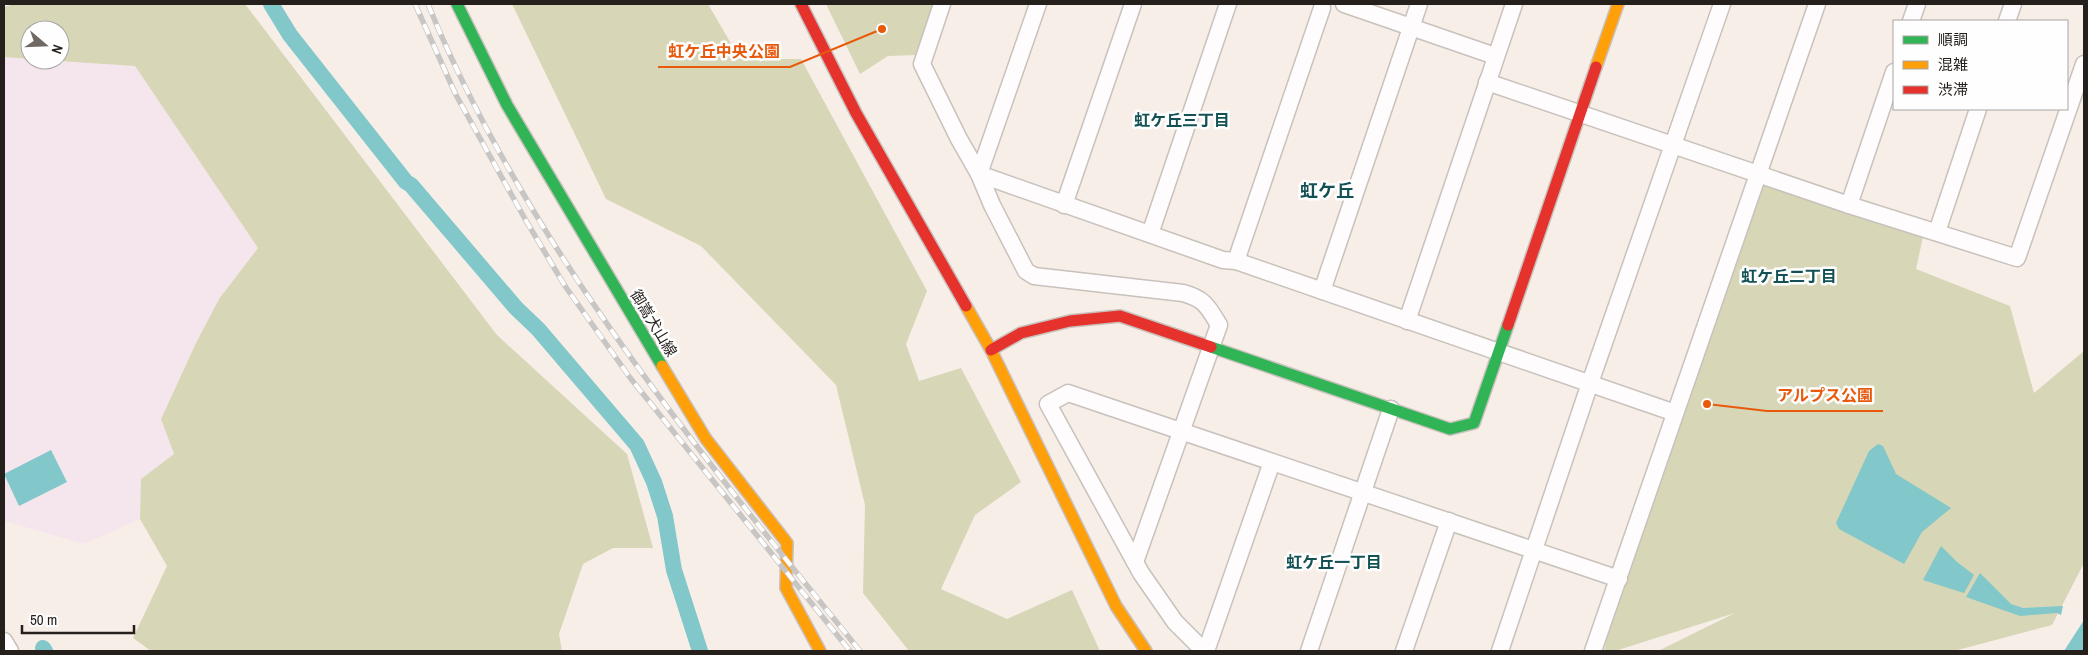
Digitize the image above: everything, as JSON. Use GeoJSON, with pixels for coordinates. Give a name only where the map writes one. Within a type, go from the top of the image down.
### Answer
{"type":"FeatureCollection","features":[{"type":"Feature","properties":{"kind":"street","name":"御嵩犬山線"},"geometry":{"type":"LineString","coordinates":[[457,4],[507,105],[706,439],[787,543],[786,588],[820,651]]}},
{"type":"Feature","properties":{"kind":"street"},"geometry":{"type":"LineString","coordinates":[[801,4],[856,113],[991,350],[1116,606],[1146,651]]}},
{"type":"Feature","properties":{"kind":"street"},"geometry":{"type":"LineString","coordinates":[[942,4],[922,64],[958,139],[979,174],[992,205],[1026,271],[1034,276],[1183,293],[1198,297],[1205,303],[1219,325],[1135,562]]}},
{"type":"Feature","properties":{"kind":"street"},"geometry":{"type":"LineString","coordinates":[[979,174],[1038,4]]}},
{"type":"Feature","properties":{"kind":"street"},"geometry":{"type":"LineString","coordinates":[[1064,205],[1133,4]]}},
{"type":"Feature","properties":{"kind":"street"},"geometry":{"type":"LineString","coordinates":[[1150,234],[1228,4]]}},
{"type":"Feature","properties":{"kind":"street"},"geometry":{"type":"LineString","coordinates":[[1344,4],[1496,56]]}},
{"type":"Feature","properties":{"kind":"street"},"geometry":{"type":"LineString","coordinates":[[1322,291],[1419,4]]}},
{"type":"Feature","properties":{"kind":"street"},"geometry":{"type":"LineString","coordinates":[[1407,321],[1514,4]]}},
{"type":"Feature","properties":{"kind":"street"},"geometry":{"type":"LineString","coordinates":[[991,350],[1021,333],[1070,321],[1120,316],[1450,429],[1474,423],[1618,4]]}},
{"type":"Feature","properties":{"kind":"street"},"geometry":{"type":"LineString","coordinates":[[1500,651],[1590,383],[1722,4]]}},
{"type":"Feature","properties":{"kind":"street"},"geometry":{"type":"LineString","coordinates":[[1593,651],[1817,4]]}},
{"type":"Feature","properties":{"kind":"street"},"geometry":{"type":"LineString","coordinates":[[1911,20],[1916,4]]}},
{"type":"Feature","properties":{"kind":"street"},"geometry":{"type":"LineString","coordinates":[[2007,20],[2013,4]]}},
{"type":"Feature","properties":{"kind":"street"},"geometry":{"type":"LineString","coordinates":[[1236,261],[1319,5]]}},
{"type":"Feature","properties":{"kind":"street"},"geometry":{"type":"LineString","coordinates":[[1487,82],[1849,205],[2017,258],[2084,64]]}},
{"type":"Feature","properties":{"kind":"street"},"geometry":{"type":"LineString","coordinates":[[1849,205],[1893,78]]}},
{"type":"Feature","properties":{"kind":"street"},"geometry":{"type":"LineString","coordinates":[[1937,232],[1978,110]]}},
{"type":"Feature","properties":{"kind":"street"},"geometry":{"type":"LineString","coordinates":[[979,174],[1223,260],[1236,261],[1676,413]]}},
{"type":"Feature","properties":{"kind":"street"},"geometry":{"type":"LineString","coordinates":[[1272,462],[1205,651],[1176,622],[1135,562],[1048,404],[1068,393],[1619,579]]}},
{"type":"Feature","properties":{"kind":"street"},"geometry":{"type":"LineString","coordinates":[[1309,651],[1391,409]]}},
{"type":"Feature","properties":{"kind":"street"},"geometry":{"type":"LineString","coordinates":[[1404,651],[1449,522]]}},
{"type":"Feature","properties":{"kind":"street"},"geometry":{"type":"LineString","coordinates":[[4,641],[10,651]]}},
{"type":"Feature","properties":{"kind":"shaded area"},"geometry":{"type":"Polygon","coordinates":[[[4,57],[20,58],[20,70],[70,70],[70,62],[135,66],[258,248],[219,299],[161,418],[174,454],[141,479],[140,519],[84,544],[4,521],[4,57]]]}},
{"type":"Feature","properties":{"kind":"green space"},"geometry":{"type":"Polygon","coordinates":[[[15,4],[245,4],[497,335],[627,454],[653,548],[613,548],[583,564],[559,634],[562,651],[151,651],[133,638],[167,566],[140,519],[141,479],[174,454],[161,419],[196,343],[219,299],[258,248],[135,66],[70,62],[70,20],[20,20],[20,58],[4,57],[4,7],[15,4]]]}},
{"type":"Feature","properties":{"kind":"green space"},"geometry":{"type":"Polygon","coordinates":[[[512,4],[708,4],[740,59],[801,59],[927,291],[906,344],[919,381],[961,368],[1021,482],[975,515],[941,589],[1007,619],[1072,590],[1100,651],[909,651],[863,593],[865,505],[836,385],[701,246],[606,199],[512,4]]]}},
{"type":"Feature","properties":{"kind":"green space"},"geometry":{"type":"Polygon","coordinates":[[[826,4],[933,4],[917,55],[888,56],[860,74],[826,4]]]}},
{"type":"Feature","properties":{"kind":"green space"},"geometry":{"type":"Polygon","coordinates":[[[1757,173],[1925,228],[1916,269],[2010,306],[2034,393],[2084,351],[2084,563],[2052,625],[1954,651],[1658,651],[1735,613],[1615,651],[1604,651],[1619,579],[1757,173]]]}},
{"type":"Feature","properties":{"kind":"water"},"geometry":{"type":"Polygon","coordinates":[[[1878,444],[1883,446],[1896,474],[1951,508],[1922,532],[1904,564],[1839,529],[1836,523],[1869,451],[1878,444]]]}},
{"type":"Feature","properties":{"kind":"water"},"geometry":{"type":"Polygon","coordinates":[[[51,450],[67,482],[19,506],[4,474],[51,450]]]}},
{"type":"Feature","properties":{"kind":"water"},"geometry":{"type":"Polygon","coordinates":[[[1941,546],[1974,575],[1964,593],[1923,580],[1941,546]]]}},
{"type":"Feature","properties":{"kind":"water"},"geometry":{"type":"Polygon","coordinates":[[[1980,573],[2011,604],[2023,608],[2063,606],[2061,615],[2057,613],[2020,616],[1966,597],[1980,573]]]}},
{"type":"Feature","properties":{"kind":"water"},"geometry":{"type":"Polygon","coordinates":[[[2084,620],[2084,651],[2064,651],[2084,620]]]}},
{"type":"Feature","properties":{"kind":"waterway"},"geometry":{"type":"LineString","coordinates":[[271,4],[290,35],[406,182],[411,185],[516,308],[538,329],[637,445],[654,482],[665,516],[674,570],[700,651]]}},
{"type":"Feature","properties":{"kind":"railway"},"geometry":{"type":"LineString","coordinates":[[415,4],[456,95],[525,219],[565,286],[631,379],[850,651]]}},
{"type":"Feature","properties":{"kind":"railway"},"geometry":{"type":"LineString","coordinates":[[428,4],[468,92],[514,178],[565,262],[620,343],[679,422],[860,651]]}},
{"type":"Feature","properties":{"kind":"traffic: fast"},"geometry":{"type":"LineString","coordinates":[[457,4],[507,105],[662,366]]}},
{"type":"Feature","properties":{"kind":"traffic: fast"},"geometry":{"type":"LineString","coordinates":[[1211,347],[1450,429],[1474,423],[1508,325]]}},
{"type":"Feature","properties":{"kind":"traffic: slow"},"geometry":{"type":"LineString","coordinates":[[1596,67],[1618,4]]}},
{"type":"Feature","properties":{"kind":"traffic: slow"},"geometry":{"type":"LineString","coordinates":[[966,306],[991,350],[1116,606],[1146,651]]}},
{"type":"Feature","properties":{"kind":"traffic: slow"},"geometry":{"type":"LineString","coordinates":[[662,366],[706,439],[787,543],[786,588],[820,651]]}},
{"type":"Feature","properties":{"kind":"traffic: jam"},"geometry":{"type":"LineString","coordinates":[[801,4],[856,113],[966,306]]}},
{"type":"Feature","properties":{"kind":"traffic: jam"},"geometry":{"type":"LineString","coordinates":[[1508,325],[1596,67]]}},
{"type":"Feature","properties":{"kind":"traffic: jam"},"geometry":{"type":"LineString","coordinates":[[991,350],[1021,333],[1070,321],[1120,316],[1211,347]]}},
{"type":"Feature","properties":{"kind":"place","name":"虹ケ丘中央公園"},"geometry":{"type":"Point","coordinates":[882,29]}},
{"type":"Feature","properties":{"kind":"place","name":"アルプス公園"},"geometry":{"type":"Point","coordinates":[1707,404]}},
{"type":"Feature","properties":{"kind":"district","name":"虹ケ丘三丁目"},"geometry":{"type":"Point","coordinates":[1182,120]}},
{"type":"Feature","properties":{"kind":"district","name":"虹ケ丘"},"geometry":{"type":"Point","coordinates":[1327,190]}},
{"type":"Feature","properties":{"kind":"district","name":"虹ケ丘二丁目"},"geometry":{"type":"Point","coordinates":[1789,276]}},
{"type":"Feature","properties":{"kind":"district","name":"虹ケ丘一丁目"},"geometry":{"type":"Point","coordinates":[1334,562]}}]}
